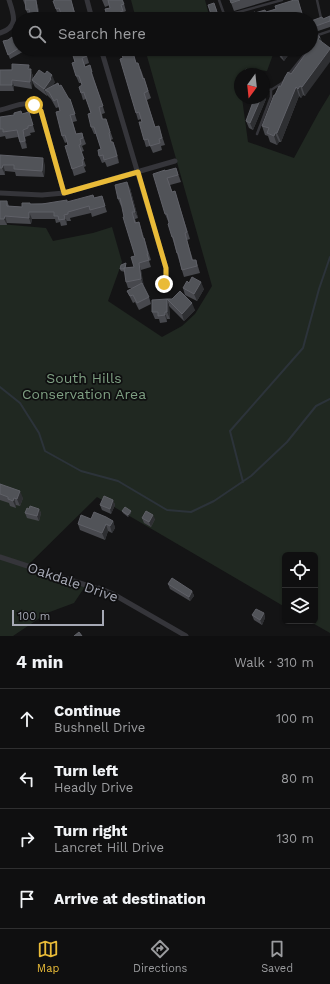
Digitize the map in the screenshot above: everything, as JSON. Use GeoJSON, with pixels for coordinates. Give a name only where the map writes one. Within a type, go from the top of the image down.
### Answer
{"type":"FeatureCollection","features":[{"type":"Feature","properties":{"kind":"street"},"geometry":{"type":"LineString","coordinates":[[9,0],[13,12]]}},
{"type":"Feature","properties":{"kind":"street"},"geometry":{"type":"LineString","coordinates":[[87,0],[90,12]]}},
{"type":"Feature","properties":{"kind":"street"},"geometry":{"type":"LineString","coordinates":[[0,33],[9,29],[12,25]]}},
{"type":"Feature","properties":{"kind":"street"},"geometry":{"type":"LineString","coordinates":[[103,56],[166,268],[166,278],[164,284]]}},
{"type":"Feature","properties":{"kind":"street"},"geometry":{"type":"LineString","coordinates":[[0,110],[22,104],[30,104],[34,105],[41,111],[64,193]]}},
{"type":"Feature","properties":{"kind":"street"},"geometry":{"type":"LineString","coordinates":[[0,193],[42,195],[64,193],[175,161]]}},
{"type":"Feature","properties":{"kind":"street","name":"Oakdale Drive"},"geometry":{"type":"LineString","coordinates":[[0,557],[99,588],[113,594],[186,636]]}},
{"type":"Feature","properties":{"kind":"lane"},"geometry":{"type":"LineString","coordinates":[[219,0],[223,12]]}},
{"type":"Feature","properties":{"kind":"lane"},"geometry":{"type":"LineString","coordinates":[[239,12],[282,0]]}},
{"type":"Feature","properties":{"kind":"lane"},"geometry":{"type":"LineString","coordinates":[[317,0],[321,18]]}},
{"type":"Feature","properties":{"kind":"lane"},"geometry":{"type":"LineString","coordinates":[[318,35],[330,31]]}},
{"type":"Feature","properties":{"kind":"lane"},"geometry":{"type":"LineString","coordinates":[[257,134],[271,97],[271,90],[282,83],[303,56]]}},
{"type":"Feature","properties":{"kind":"green space"},"geometry":{"type":"Polygon","coordinates":[[[131,0],[205,0],[208,12],[134,12],[131,0]]]}},
{"type":"Feature","properties":{"kind":"green space","name":"South Hills Conservation Area"},"geometry":{"type":"Polygon","coordinates":[[[147,56],[272,56],[268,68],[234,68],[234,104],[243,104],[248,142],[294,158],[330,94],[330,633],[314,624],[318,624],[318,552],[282,552],[282,605],[97,497],[27,566],[86,585],[74,603],[47,613],[13,636],[0,636],[0,224],[46,228],[53,241],[93,233],[112,227],[122,262],[108,301],[162,337],[182,326],[195,314],[212,286],[147,56]]]}},
{"type":"Feature","properties":{"kind":"building"},"geometry":{"type":"Polygon","coordinates":[[[25,0],[36,0],[38,12],[29,12],[29,9],[26,10],[25,0]]]}},
{"type":"Feature","properties":{"kind":"building"},"geometry":{"type":"Polygon","coordinates":[[[71,0],[74,12],[60,12],[59,8],[56,9],[53,1],[71,0]]]}},
{"type":"Feature","properties":{"kind":"building"},"geometry":{"type":"Polygon","coordinates":[[[108,0],[122,0],[124,4],[121,5],[123,11],[120,12],[106,12],[105,9],[110,8],[108,0]]]}},
{"type":"Feature","properties":{"kind":"building"},"geometry":{"type":"Polygon","coordinates":[[[230,0],[240,0],[231,3],[230,0]]]}},
{"type":"Feature","properties":{"kind":"building"},"geometry":{"type":"Polygon","coordinates":[[[298,0],[302,12],[266,12],[276,9],[275,6],[298,0]]]}},
{"type":"Feature","properties":{"kind":"building"},"geometry":{"type":"Polygon","coordinates":[[[214,3],[217,12],[210,12],[208,5],[214,3]]]}},
{"type":"Feature","properties":{"kind":"building"},"geometry":{"type":"Polygon","coordinates":[[[330,16],[330,21],[318,25],[318,18],[322,17],[323,19],[330,16]]]}},
{"type":"Feature","properties":{"kind":"building"},"geometry":{"type":"Polygon","coordinates":[[[12,37],[12,52],[8,55],[3,41],[12,37]]]}},
{"type":"Feature","properties":{"kind":"building"},"geometry":{"type":"Polygon","coordinates":[[[318,39],[330,48],[302,87],[300,86],[298,89],[296,87],[277,133],[275,133],[274,136],[267,133],[269,128],[262,126],[279,86],[281,86],[288,72],[291,74],[304,56],[318,56],[318,39]]]}},
{"type":"Feature","properties":{"kind":"building"},"geometry":{"type":"Polygon","coordinates":[[[73,56],[87,56],[82,58],[85,67],[90,65],[103,106],[99,107],[102,119],[106,119],[111,142],[113,142],[117,156],[104,160],[103,155],[99,156],[98,150],[101,149],[94,127],[91,127],[88,114],[91,113],[84,92],[81,93],[79,87],[82,85],[79,76],[76,76],[72,63],[75,62],[73,56]]]}},
{"type":"Feature","properties":{"kind":"building"},"geometry":{"type":"Polygon","coordinates":[[[122,56],[134,56],[136,63],[138,63],[148,91],[144,93],[155,127],[159,126],[162,138],[159,139],[160,143],[150,146],[148,139],[144,140],[139,122],[142,122],[139,112],[136,113],[120,59],[123,58],[122,56]]]}},
{"type":"Feature","properties":{"kind":"building"},"geometry":{"type":"Polygon","coordinates":[[[12,64],[29,65],[28,69],[31,69],[30,82],[12,80],[12,85],[0,85],[0,70],[12,70],[12,64]]]}},
{"type":"Feature","properties":{"kind":"building"},"geometry":{"type":"Polygon","coordinates":[[[39,70],[45,74],[47,71],[52,75],[44,89],[32,80],[39,70]]]}},
{"type":"Feature","properties":{"kind":"building"},"geometry":{"type":"Polygon","coordinates":[[[58,83],[70,99],[75,114],[70,115],[76,134],[82,133],[83,138],[80,139],[81,144],[79,145],[84,159],[82,160],[83,165],[72,169],[65,146],[68,145],[65,135],[62,136],[56,112],[60,111],[57,99],[54,101],[49,92],[45,90],[58,83]]]}},
{"type":"Feature","properties":{"kind":"building"},"geometry":{"type":"Polygon","coordinates":[[[252,104],[258,104],[250,123],[246,121],[252,104]]]}},
{"type":"Feature","properties":{"kind":"building"},"geometry":{"type":"Polygon","coordinates":[[[21,111],[22,114],[29,112],[33,125],[28,126],[28,128],[23,130],[25,141],[20,142],[17,130],[3,132],[3,129],[0,129],[0,117],[14,115],[14,113],[21,111]]]}},
{"type":"Feature","properties":{"kind":"building"},"geometry":{"type":"Polygon","coordinates":[[[0,155],[43,158],[42,171],[14,169],[14,165],[3,165],[2,168],[0,168],[0,155]]]}},
{"type":"Feature","properties":{"kind":"building"},"geometry":{"type":"Polygon","coordinates":[[[176,168],[178,175],[167,178],[172,192],[175,191],[187,232],[185,233],[192,260],[196,260],[197,266],[182,270],[168,224],[167,214],[165,214],[153,174],[176,168]]]}},
{"type":"Feature","properties":{"kind":"building"},"geometry":{"type":"Polygon","coordinates":[[[127,182],[135,212],[132,212],[135,223],[139,222],[149,260],[139,263],[141,279],[126,282],[124,268],[134,267],[131,257],[135,256],[123,217],[120,198],[118,199],[115,185],[127,182]]]}},
{"type":"Feature","properties":{"kind":"building"},"geometry":{"type":"Polygon","coordinates":[[[93,195],[94,198],[102,196],[105,206],[90,210],[89,206],[68,212],[68,214],[64,215],[65,219],[59,220],[58,216],[54,216],[54,212],[29,212],[29,218],[5,216],[4,219],[0,219],[0,201],[7,201],[7,206],[22,207],[22,203],[42,204],[67,200],[67,202],[93,195]]]}},
{"type":"Feature","properties":{"kind":"building"},"geometry":{"type":"Polygon","coordinates":[[[126,263],[124,269],[120,269],[121,265],[126,263]]]}},
{"type":"Feature","properties":{"kind":"building"},"geometry":{"type":"Polygon","coordinates":[[[192,277],[201,282],[194,294],[183,288],[187,281],[189,283],[192,277]]]}},
{"type":"Feature","properties":{"kind":"building"},"geometry":{"type":"Polygon","coordinates":[[[142,283],[149,297],[137,303],[133,295],[130,296],[127,291],[142,283]]]}},
{"type":"Feature","properties":{"kind":"building"},"geometry":{"type":"Polygon","coordinates":[[[180,291],[192,303],[182,314],[167,299],[172,299],[180,291]]]}},
{"type":"Feature","properties":{"kind":"building"},"geometry":{"type":"Polygon","coordinates":[[[167,299],[167,312],[165,312],[165,315],[158,316],[158,312],[152,312],[152,300],[167,299]]]}},
{"type":"Feature","properties":{"kind":"building"},"geometry":{"type":"Polygon","coordinates":[[[0,484],[20,491],[17,499],[14,498],[13,501],[0,494],[0,484]]]}},
{"type":"Feature","properties":{"kind":"building"},"geometry":{"type":"Polygon","coordinates":[[[104,496],[113,500],[110,509],[100,505],[104,496]]]}},
{"type":"Feature","properties":{"kind":"building"},"geometry":{"type":"Polygon","coordinates":[[[30,506],[39,509],[37,516],[25,513],[27,508],[29,509],[30,506]]]}},
{"type":"Feature","properties":{"kind":"building"},"geometry":{"type":"Polygon","coordinates":[[[125,507],[131,511],[128,515],[122,511],[125,507]]]}},
{"type":"Feature","properties":{"kind":"building"},"geometry":{"type":"Polygon","coordinates":[[[146,511],[153,515],[149,522],[142,518],[146,511]]]}},
{"type":"Feature","properties":{"kind":"building"},"geometry":{"type":"Polygon","coordinates":[[[94,512],[113,521],[110,526],[106,524],[102,533],[78,524],[81,515],[91,519],[94,512]]]}},
{"type":"Feature","properties":{"kind":"building"},"geometry":{"type":"Polygon","coordinates":[[[172,578],[192,591],[189,597],[168,584],[172,578]]]}},
{"type":"Feature","properties":{"kind":"building"},"geometry":{"type":"Polygon","coordinates":[[[256,609],[264,613],[260,620],[252,615],[256,609]]]}},
{"type":"Feature","properties":{"kind":"building"},"geometry":{"type":"Polygon","coordinates":[[[79,632],[82,636],[74,636],[79,632]]]}},
{"type":"Feature","properties":{"kind":"waterway"},"geometry":{"type":"LineString","coordinates":[[243,482],[230,431],[303,348],[319,289],[330,257]]}},
{"type":"Feature","properties":{"kind":"waterway"},"geometry":{"type":"LineString","coordinates":[[0,387],[20,403],[39,433],[45,451],[81,471],[118,481],[167,510],[191,512],[214,501],[251,476],[287,442],[316,406],[330,399]]}},
{"type":"Feature","properties":{"kind":"route"},"geometry":{"type":"LineString","coordinates":[[34,105],[41,111],[64,193],[138,172],[166,268],[166,278],[164,284]]}}]}
